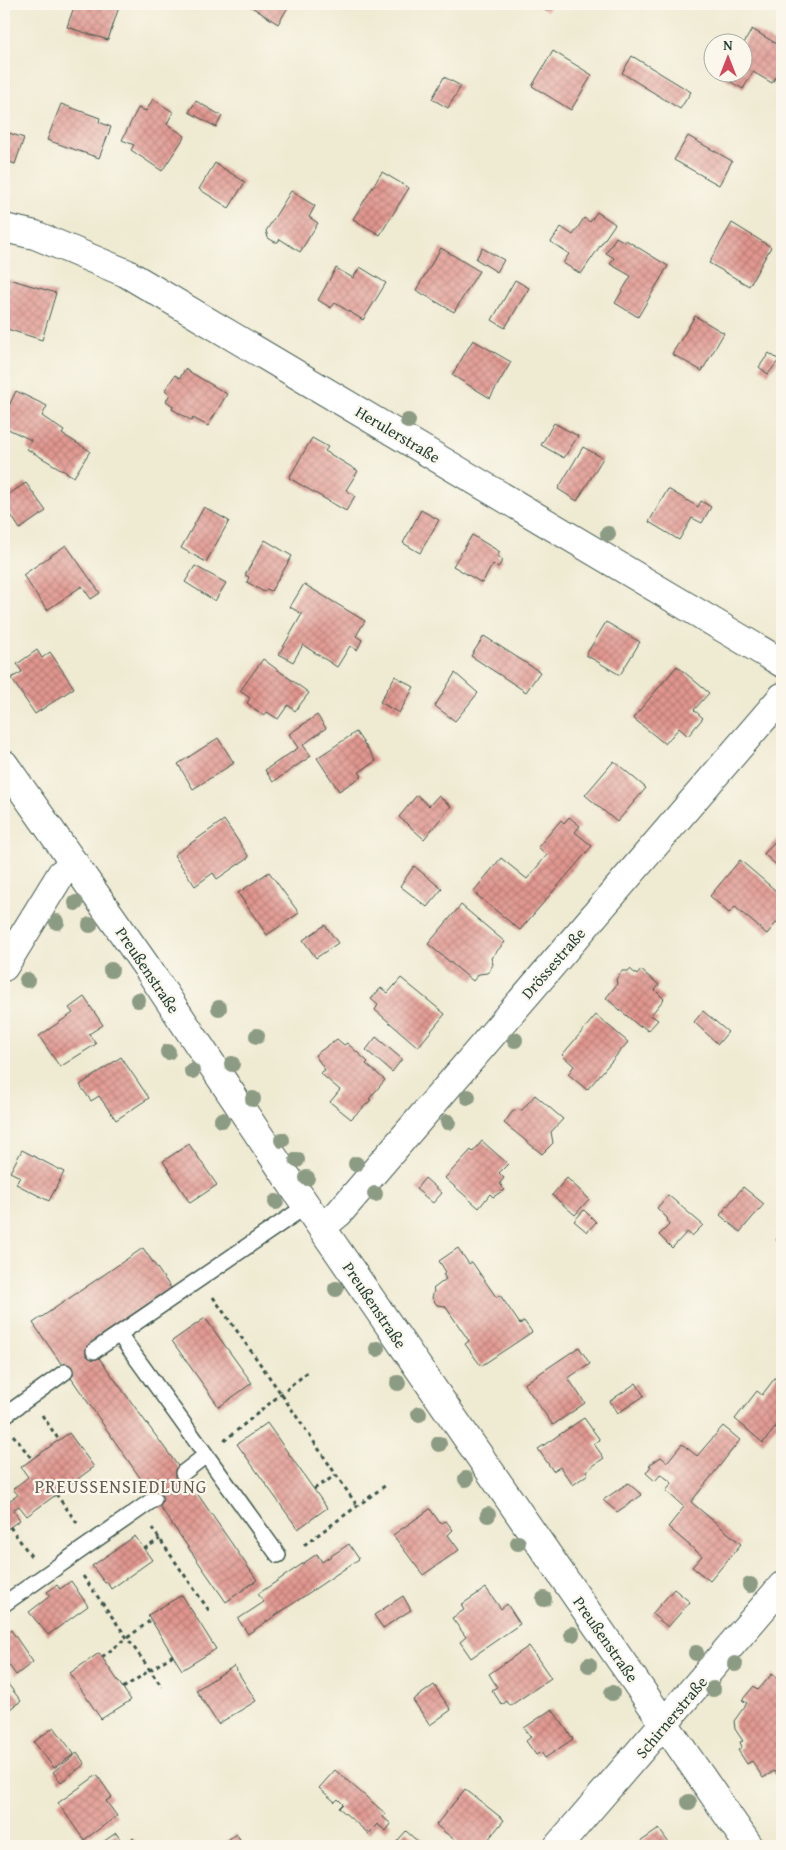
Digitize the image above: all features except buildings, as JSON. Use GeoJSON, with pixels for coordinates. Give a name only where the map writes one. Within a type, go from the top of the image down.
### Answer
{"type":"FeatureCollection","features":[{"type":"Feature","properties":{"kind":"street","name":"Herulerstraße"},"geometry":{"type":"LineString","coordinates":[[4,228],[35,235],[126,272],[782,663]]}},
{"type":"Feature","properties":{"kind":"street","name":"Drössestraße"},"geometry":{"type":"LineString","coordinates":[[314,1216],[339,1213],[782,697]]}},
{"type":"Feature","properties":{"kind":"street","name":"Preußenstraße"},"geometry":{"type":"LineString","coordinates":[[4,764],[75,864],[314,1216],[749,1846]]}},
{"type":"Feature","properties":{"kind":"street"},"geometry":{"type":"LineString","coordinates":[[4,967],[61,874],[75,864]]}},
{"type":"Feature","properties":{"kind":"street","name":"Schirnerstraße"},"geometry":{"type":"LineString","coordinates":[[558,1846],[782,1586]]}},
{"type":"Feature","properties":{"kind":"lane"},"geometry":{"type":"LineString","coordinates":[[94,1351],[200,1278],[314,1216]]}},
{"type":"Feature","properties":{"kind":"lane"},"geometry":{"type":"LineString","coordinates":[[119,1334],[278,1555]]}},
{"type":"Feature","properties":{"kind":"lane"},"geometry":{"type":"LineString","coordinates":[[7,1423],[30,1398],[65,1372]]}},
{"type":"Feature","properties":{"kind":"lane"},"geometry":{"type":"LineString","coordinates":[[183,1474],[206,1456]]}},
{"type":"Feature","properties":{"kind":"lane"},"geometry":{"type":"LineString","coordinates":[[4,1604],[154,1499]]}},
{"type":"Feature","properties":{"kind":"path"},"geometry":{"type":"LineString","coordinates":[[200,1278],[358,1506]]}},
{"type":"Feature","properties":{"kind":"path"},"geometry":{"type":"LineString","coordinates":[[206,1456],[309,1371]]}},
{"type":"Feature","properties":{"kind":"path"},"geometry":{"type":"LineString","coordinates":[[30,1398],[59,1440]]}},
{"type":"Feature","properties":{"kind":"path"},"geometry":{"type":"LineString","coordinates":[[7,1423],[32,1459]]}},
{"type":"Feature","properties":{"kind":"path"},"geometry":{"type":"LineString","coordinates":[[314,1490],[336,1475]]}},
{"type":"Feature","properties":{"kind":"path"},"geometry":{"type":"LineString","coordinates":[[304,1545],[386,1485]]}},
{"type":"Feature","properties":{"kind":"path"},"geometry":{"type":"LineString","coordinates":[[56,1494],[91,1542]]}},
{"type":"Feature","properties":{"kind":"path"},"geometry":{"type":"LineString","coordinates":[[139,1509],[210,1612]]}},
{"type":"Feature","properties":{"kind":"path"},"geometry":{"type":"LineString","coordinates":[[10,1527],[44,1576]]}},
{"type":"Feature","properties":{"kind":"path"},"geometry":{"type":"LineString","coordinates":[[144,1549],[160,1539]]}},
{"type":"Feature","properties":{"kind":"path"},"geometry":{"type":"LineString","coordinates":[[70,1558],[162,1687]]}},
{"type":"Feature","properties":{"kind":"path"},"geometry":{"type":"LineString","coordinates":[[102,1657],[151,1620]]}},
{"type":"Feature","properties":{"kind":"path"},"geometry":{"type":"LineString","coordinates":[[123,1688],[173,1655]]}},
{"type":"Feature","properties":{"kind":"district","name":"PREUSSENSIEDLUNG"},"geometry":{"type":"Point","coordinates":[121,1487]}}]}
